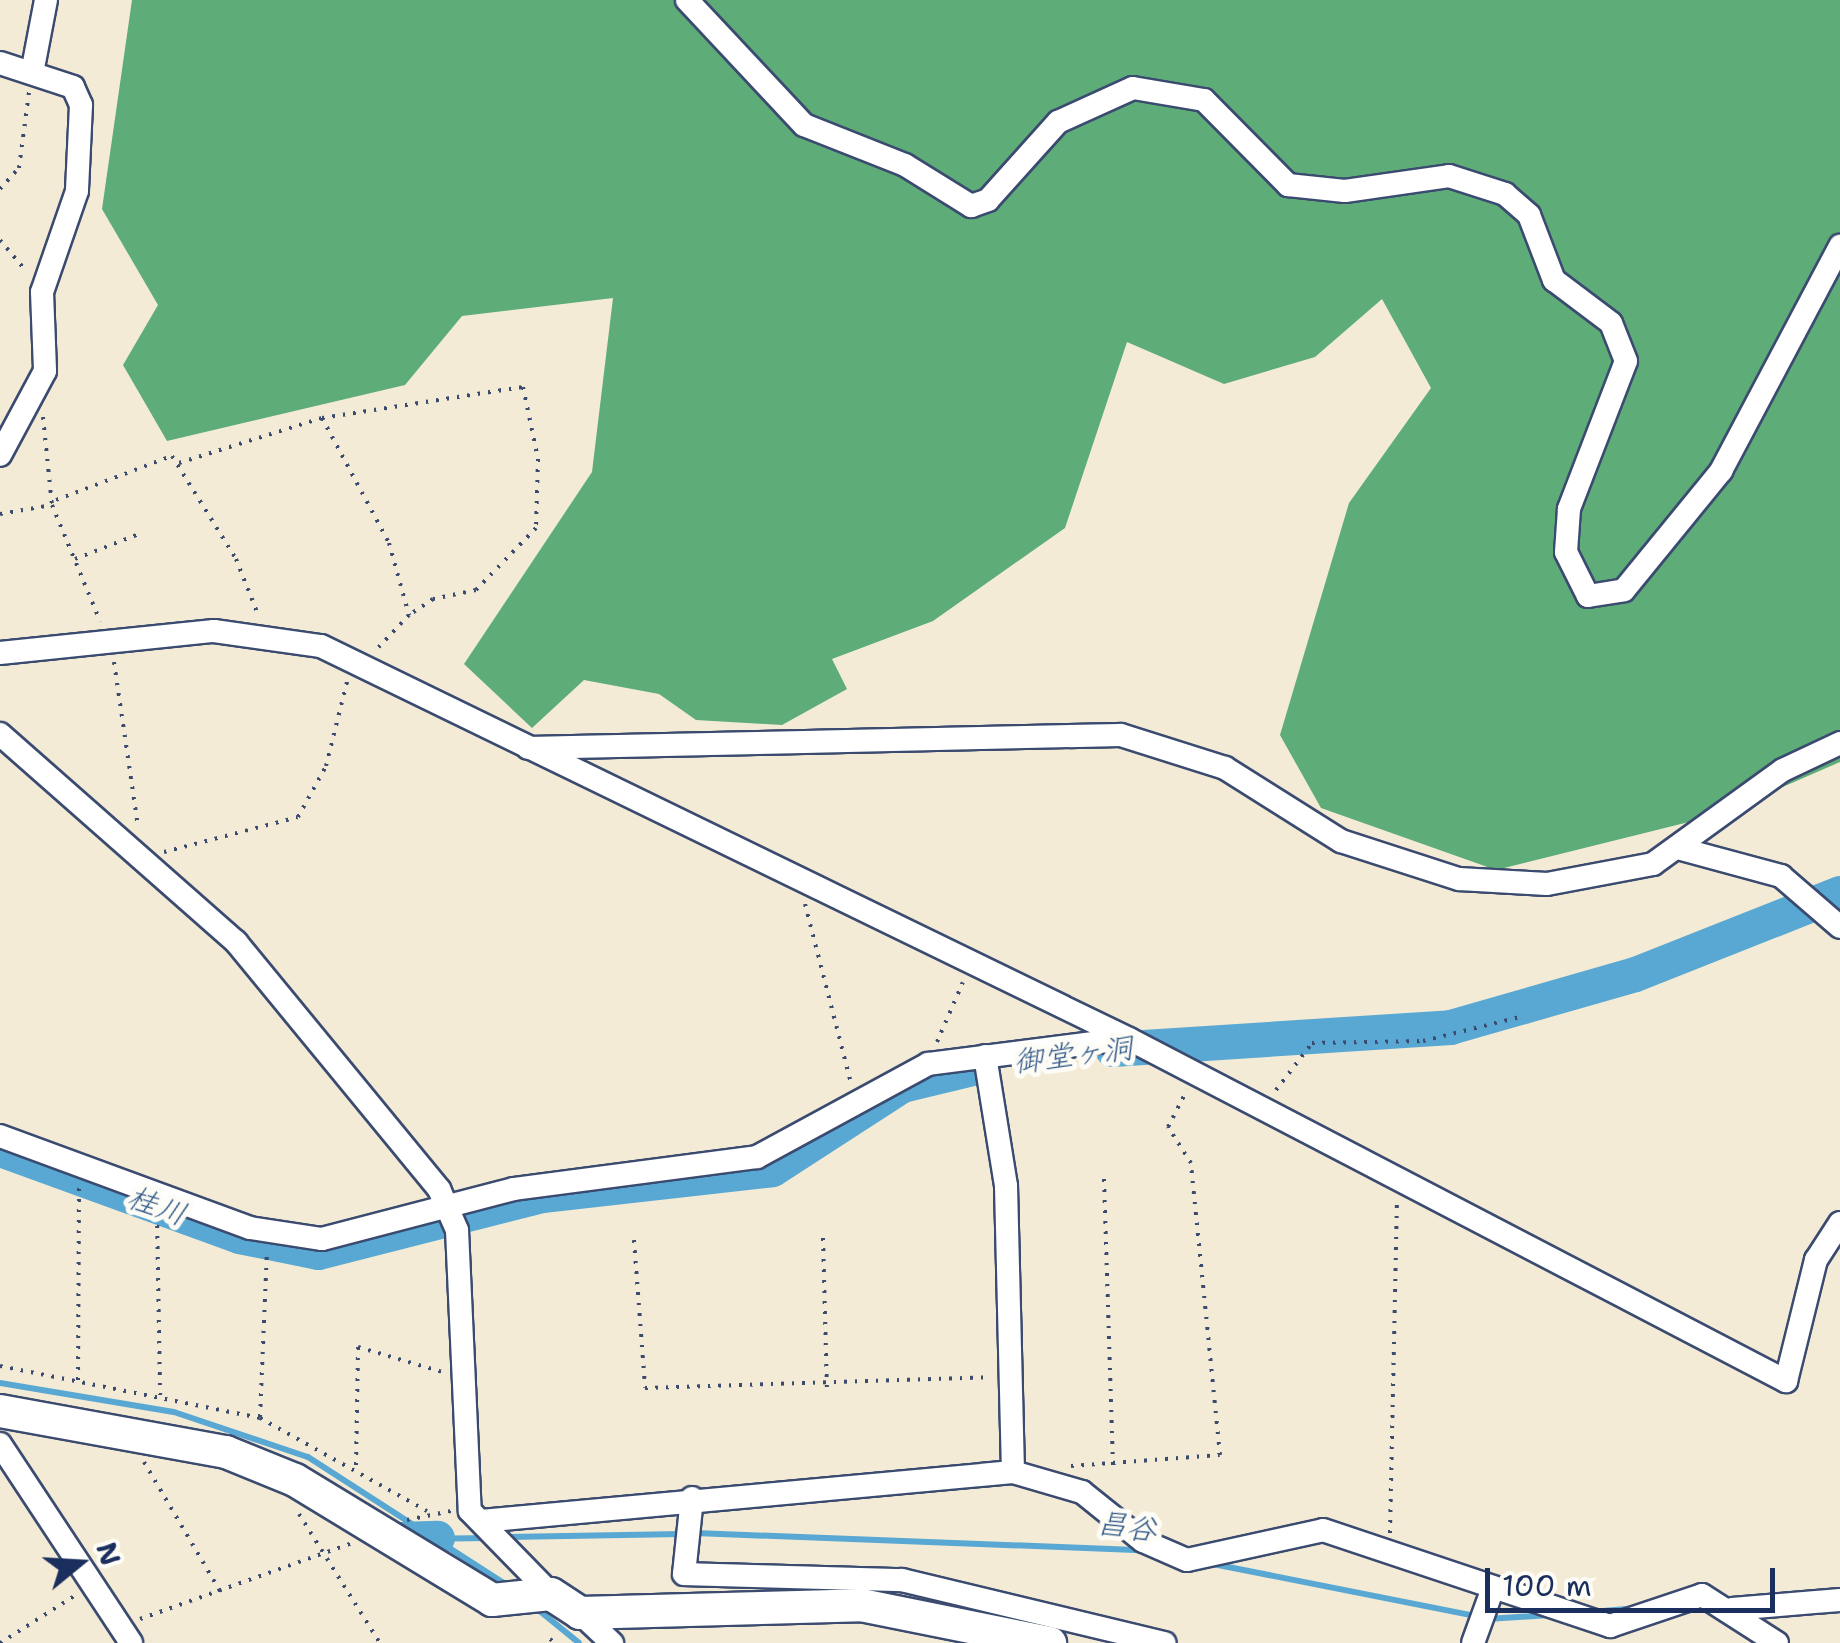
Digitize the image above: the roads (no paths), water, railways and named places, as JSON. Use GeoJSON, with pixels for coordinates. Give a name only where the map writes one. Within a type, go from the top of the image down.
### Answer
{"type":"FeatureCollection","features":[{"type":"Feature","properties":{"kind":"street"},"geometry":{"type":"LineString","coordinates":[[33,68],[46,0]]}},
{"type":"Feature","properties":{"kind":"street"},"geometry":{"type":"LineString","coordinates":[[687,0],[804,125],[905,164],[971,206],[988,200],[1058,122],[1133,88],[1204,100],[1288,184],[1318,192],[1449,176],[1505,194],[1529,215],[1554,280],[1612,324],[1626,361],[1569,509],[1566,552],[1588,596],[1624,590],[1720,471],[1840,246]]}},
{"type":"Feature","properties":{"kind":"street"},"geometry":{"type":"LineString","coordinates":[[0,63],[33,68],[73,87],[81,105],[77,191],[42,292],[38,398],[0,455]]}},
{"type":"Feature","properties":{"kind":"street"},"geometry":{"type":"LineString","coordinates":[[0,653],[109,639],[260,635],[354,664],[1198,1074],[1786,1381],[1816,1260],[1840,1223]]}},
{"type":"Feature","properties":{"kind":"street"},"geometry":{"type":"LineString","coordinates":[[0,734],[236,942],[450,1207],[465,1375],[470,1511],[552,1594],[612,1643]]}},
{"type":"Feature","properties":{"kind":"street"},"geometry":{"type":"LineString","coordinates":[[528,748],[1120,736],[1225,768],[1341,841],[1459,880],[1583,880],[1680,850],[1784,770],[1840,743]]}},
{"type":"Feature","properties":{"kind":"street"},"geometry":{"type":"LineString","coordinates":[[1680,850],[1780,876],[1840,927]]}},
{"type":"Feature","properties":{"kind":"street"},"geometry":{"type":"LineString","coordinates":[[0,1136],[296,1238],[354,1235],[514,1189],[757,1157],[788,1148],[857,1100],[928,1064],[1123,1039]]}},
{"type":"Feature","properties":{"kind":"street"},"geometry":{"type":"LineString","coordinates":[[986,1056],[1006,1186],[1013,1472]]}},
{"type":"Feature","properties":{"kind":"street"},"geometry":{"type":"LineString","coordinates":[[0,1411],[130,1431],[226,1452],[297,1482],[492,1600],[552,1594]]}},
{"type":"Feature","properties":{"kind":"street"},"geometry":{"type":"LineString","coordinates":[[0,1444],[125,1635]]}},
{"type":"Feature","properties":{"kind":"street"},"geometry":{"type":"LineString","coordinates":[[481,1521],[692,1498],[1013,1472],[1082,1492],[1143,1541],[1186,1560],[1310,1530],[1388,1548],[1610,1626],[1702,1595],[1732,1608],[1778,1643]]}},
{"type":"Feature","properties":{"kind":"street"},"geometry":{"type":"LineString","coordinates":[[692,1498],[684,1574],[902,1580],[1165,1643]]}},
{"type":"Feature","properties":{"kind":"street"},"geometry":{"type":"LineString","coordinates":[[1473,1643],[1493,1588]]}},
{"type":"Feature","properties":{"kind":"street"},"geometry":{"type":"LineString","coordinates":[[1732,1608],[1840,1600]]}},
{"type":"Feature","properties":{"kind":"street"},"geometry":{"type":"LineString","coordinates":[[580,1613],[812,1602],[919,1612],[1050,1643]]}},
{"type":"Feature","properties":{"kind":"waterway","name":"御堂ヶ洞"},"geometry":{"type":"LineString","coordinates":[[1112,1049],[1450,1027],[1635,974],[1840,893]]}},
{"type":"Feature","properties":{"kind":"waterway","name":"御堂ヶ洞"},"geometry":{"type":"LineString","coordinates":[[0,1149],[239,1236],[318,1252],[542,1195],[772,1169],[902,1085],[981,1066]]}},
{"type":"Feature","properties":{"kind":"waterway"},"geometry":{"type":"LineString","coordinates":[[0,1383],[174,1412],[308,1457],[510,1587]]}},
{"type":"Feature","properties":{"kind":"waterway","name":"昌谷"},"geometry":{"type":"LineString","coordinates":[[695,1533],[1142,1550]]}},
{"type":"Feature","properties":{"kind":"waterway","name":"昌谷"},"geometry":{"type":"LineString","coordinates":[[505,1537],[682,1534]]}},
{"type":"Feature","properties":{"kind":"waterway","name":"昌谷"},"geometry":{"type":"LineString","coordinates":[[401,1539],[437,1538]]}},
{"type":"Feature","properties":{"kind":"waterway","name":"昌谷"},"geometry":{"type":"LineString","coordinates":[[415,1539],[488,1538]]}},
{"type":"Feature","properties":{"kind":"waterway","name":"昌谷"},"geometry":{"type":"LineString","coordinates":[[1208,1563],[1475,1616]]}},
{"type":"Feature","properties":{"kind":"waterway"},"geometry":{"type":"LineString","coordinates":[[536,1608],[579,1643]]}},
{"type":"Feature","properties":{"kind":"waterway","name":"昌谷"},"geometry":{"type":"LineString","coordinates":[[1592,1612],[1629,1609]]}},
{"type":"Feature","properties":{"kind":"waterway","name":"昌谷"},"geometry":{"type":"LineString","coordinates":[[1487,1619],[1550,1615]]}},
{"type":"Feature","properties":{"kind":"water label","name":"桂川"},"geometry":{"type":"Point","coordinates":[157,1206]}}]}
